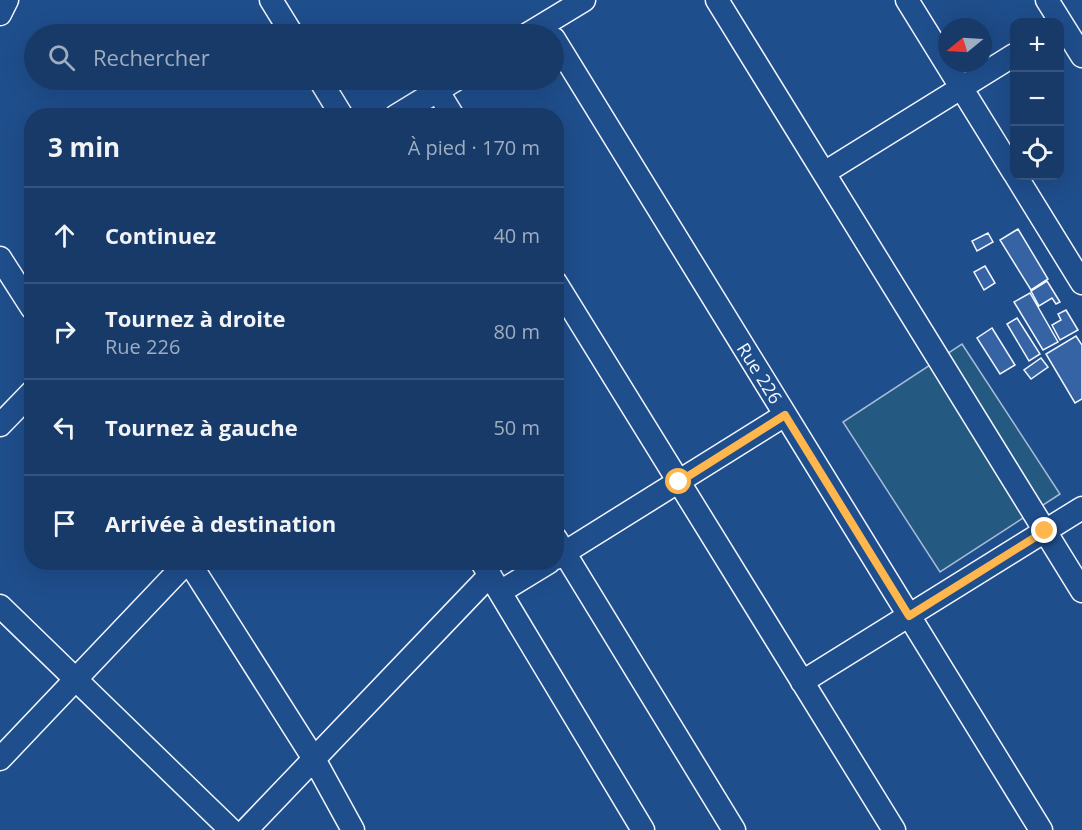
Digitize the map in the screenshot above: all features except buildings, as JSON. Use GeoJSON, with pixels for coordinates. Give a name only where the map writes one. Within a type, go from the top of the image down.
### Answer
{"type":"FeatureCollection","features":[{"type":"Feature","properties":{"kind":"street"},"geometry":{"type":"LineString","coordinates":[[0,14],[7,0]]}},
{"type":"Feature","properties":{"kind":"street"},"geometry":{"type":"LineString","coordinates":[[271,0],[286,24]]}},
{"type":"Feature","properties":{"kind":"street"},"geometry":{"type":"LineString","coordinates":[[555,24],[584,0]]}},
{"type":"Feature","properties":{"kind":"street"},"geometry":{"type":"LineString","coordinates":[[717,0],[1082,591]]}},
{"type":"Feature","properties":{"kind":"street"},"geometry":{"type":"LineString","coordinates":[[908,0],[1010,166]]}},
{"type":"Feature","properties":{"kind":"street"},"geometry":{"type":"LineString","coordinates":[[1047,0],[1057,18]]}},
{"type":"Feature","properties":{"kind":"street"},"geometry":{"type":"LineString","coordinates":[[1064,30],[1082,56]]}},
{"type":"Feature","properties":{"kind":"street"},"geometry":{"type":"LineString","coordinates":[[824,173],[1010,58]]}},
{"type":"Feature","properties":{"kind":"street","name":"Rue 226"},"geometry":{"type":"LineString","coordinates":[[564,65],[785,415],[1041,830]]}},
{"type":"Feature","properties":{"kind":"street"},"geometry":{"type":"LineString","coordinates":[[326,90],[337,108]]}},
{"type":"Feature","properties":{"kind":"street"},"geometry":{"type":"LineString","coordinates":[[409,108],[438,90]]}},
{"type":"Feature","properties":{"kind":"street"},"geometry":{"type":"LineString","coordinates":[[447,90],[451,108]]}},
{"type":"Feature","properties":{"kind":"street"},"geometry":{"type":"LineString","coordinates":[[1019,180],[1082,283]]}},
{"type":"Feature","properties":{"kind":"street"},"geometry":{"type":"LineString","coordinates":[[0,258],[24,296]]}},
{"type":"Feature","properties":{"kind":"street"},"geometry":{"type":"LineString","coordinates":[[564,296],[894,830]]}},
{"type":"Feature","properties":{"kind":"street"},"geometry":{"type":"LineString","coordinates":[[0,425],[24,400]]}},
{"type":"Feature","properties":{"kind":"street"},"geometry":{"type":"LineString","coordinates":[[564,549],[679,482],[785,415]]}},
{"type":"Feature","properties":{"kind":"street"},"geometry":{"type":"LineString","coordinates":[[802,682],[1082,508]]}},
{"type":"Feature","properties":{"kind":"street"},"geometry":{"type":"LineString","coordinates":[[564,564],[734,830]]}},
{"type":"Feature","properties":{"kind":"street"},"geometry":{"type":"LineString","coordinates":[[0,759],[180,570]]}},
{"type":"Feature","properties":{"kind":"street"},"geometry":{"type":"LineString","coordinates":[[193,570],[314,759],[353,830]]}},
{"type":"Feature","properties":{"kind":"street"},"geometry":{"type":"LineString","coordinates":[[246,830],[491,577],[510,570]]}},
{"type":"Feature","properties":{"kind":"street"},"geometry":{"type":"LineString","coordinates":[[491,577],[643,830]]}},
{"type":"Feature","properties":{"kind":"street"},"geometry":{"type":"LineString","coordinates":[[0,606],[231,830]]}},
{"type":"Feature","properties":{"kind":"shaded area"},"geometry":{"type":"Polygon","coordinates":[[[962,344],[1060,494],[940,572],[843,422],[962,344]]]}},
{"type":"Feature","properties":{"kind":"route"},"geometry":{"type":"LineString","coordinates":[[679,482],[785,415],[909,616],[1045,531]]}}]}
